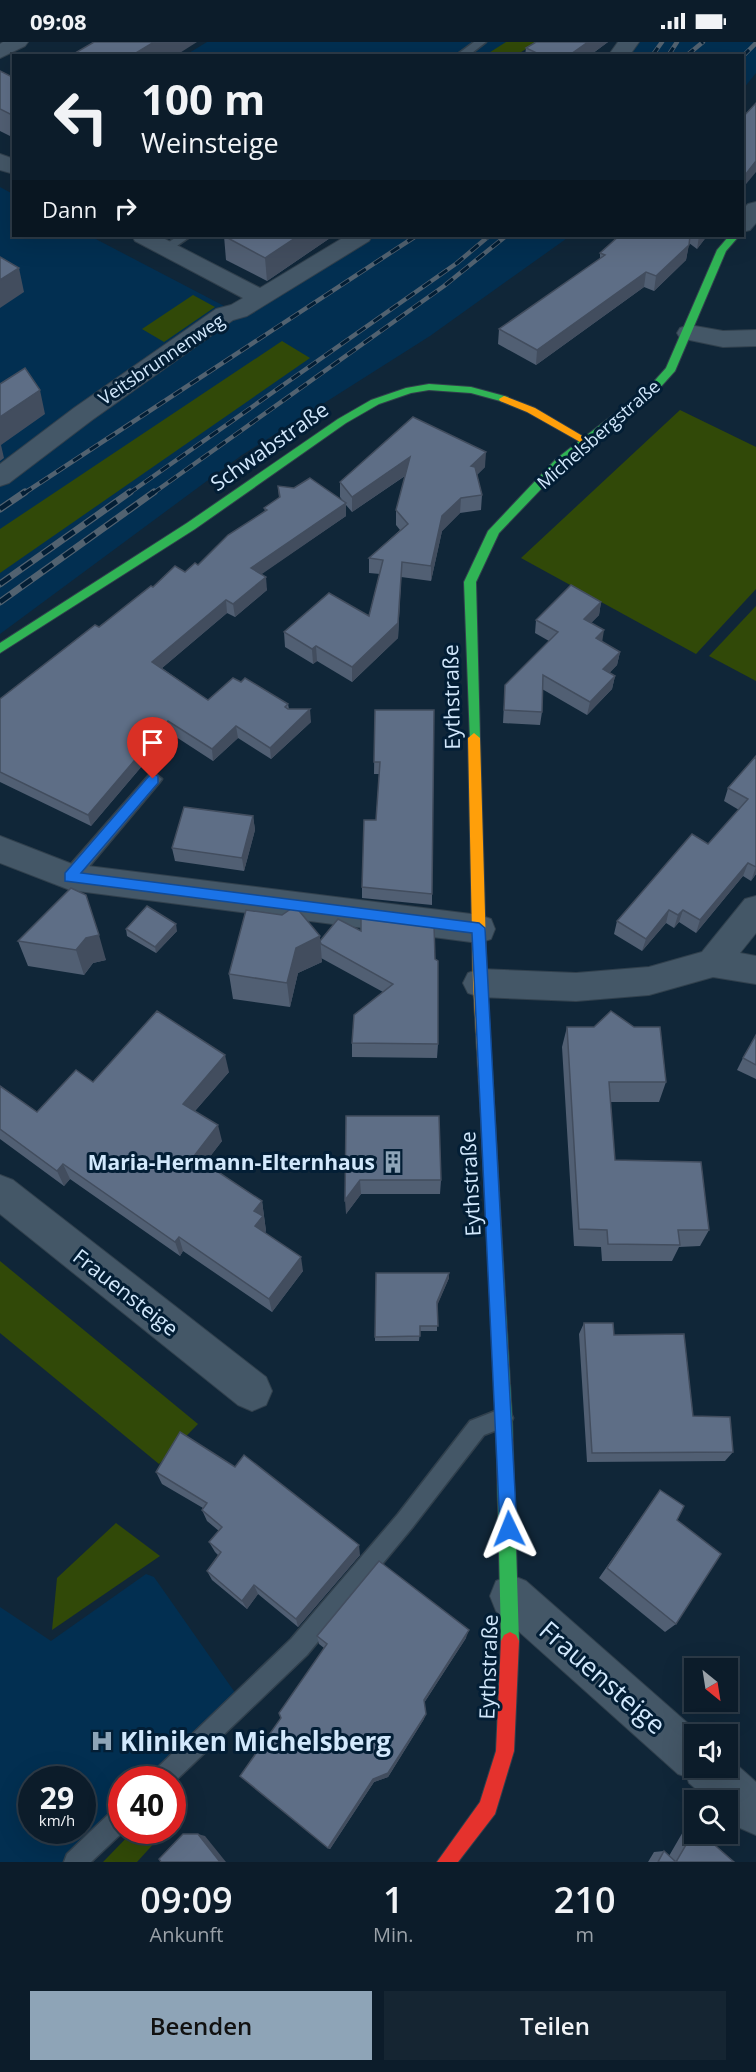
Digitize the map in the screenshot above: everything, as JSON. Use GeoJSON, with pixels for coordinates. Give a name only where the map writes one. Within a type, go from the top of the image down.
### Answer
{"type":"FeatureCollection","features":[{"type":"Feature","properties":{"kind":"street"},"geometry":{"type":"LineString","coordinates":[[0,52],[18,42]]}},
{"type":"Feature","properties":{"kind":"street"},"geometry":{"type":"LineString","coordinates":[[620,54],[629,42]]}},
{"type":"Feature","properties":{"kind":"street"},"geometry":{"type":"LineString","coordinates":[[744,223],[756,209]]}},
{"type":"Feature","properties":{"kind":"street"},"geometry":{"type":"LineString","coordinates":[[148,237],[176,242],[259,297]]}},
{"type":"Feature","properties":{"kind":"street","name":"Veitsbrunnenweg"},"geometry":{"type":"LineString","coordinates":[[0,477],[83,414],[225,314],[239,311],[360,237]]}},
{"type":"Feature","properties":{"kind":"street","name":"Michelsbergstraße"},"geometry":{"type":"LineString","coordinates":[[521,502],[560,462],[653,389],[672,369],[722,250],[733,237]]}},
{"type":"Feature","properties":{"kind":"street"},"geometry":{"type":"LineString","coordinates":[[689,333],[723,339],[756,338]]}},
{"type":"Feature","properties":{"kind":"street","name":"Schwabstraße"},"geometry":{"type":"LineString","coordinates":[[0,649],[191,526],[340,423],[381,399],[429,387],[460,388],[500,396],[544,416],[586,441]]}},
{"type":"Feature","properties":{"kind":"street","name":"Eythstraße"},"geometry":{"type":"LineString","coordinates":[[446,1862],[488,1807],[506,1751],[510,1697],[511,1596],[504,1418],[480,983],[470,582],[494,531],[521,502]]}},
{"type":"Feature","properties":{"kind":"street"},"geometry":{"type":"LineString","coordinates":[[0,849],[70,877],[479,928]]}},
{"type":"Feature","properties":{"kind":"street"},"geometry":{"type":"LineString","coordinates":[[713,963],[756,909]]}},
{"type":"Feature","properties":{"kind":"street"},"geometry":{"type":"LineString","coordinates":[[480,983],[576,987],[649,981],[713,963],[756,970]]}},
{"type":"Feature","properties":{"kind":"street","name":"Frauensteige"},"geometry":{"type":"LineString","coordinates":[[0,1192],[252,1391]]}},
{"type":"Feature","properties":{"kind":"street","name":"Frauensteige"},"geometry":{"type":"LineString","coordinates":[[511,1596],[684,1749]]}},
{"type":"Feature","properties":{"kind":"street"},"geometry":{"type":"LineString","coordinates":[[717,1778],[756,1812]]}},
{"type":"Feature","properties":{"kind":"lane"},"geometry":{"type":"LineString","coordinates":[[463,54],[481,42]]}},
{"type":"Feature","properties":{"kind":"lane"},"geometry":{"type":"LineString","coordinates":[[70,877],[153,779]]}},
{"type":"Feature","properties":{"kind":"lane"},"geometry":{"type":"LineString","coordinates":[[175,1766],[299,1647],[405,1521],[477,1428],[504,1418]]}},
{"type":"Feature","properties":{"kind":"lane"},"geometry":{"type":"LineString","coordinates":[[75,1862],[108,1830]]}},
{"type":"Feature","properties":{"kind":"shaded area"},"geometry":{"type":"Polygon","coordinates":[[[207,42],[523,42],[505,54],[187,54],[207,42]]]}},
{"type":"Feature","properties":{"kind":"shaded area"},"geometry":{"type":"Polygon","coordinates":[[[629,42],[756,42],[756,73],[744,88],[744,54],[620,54],[629,42]]]}},
{"type":"Feature","properties":{"kind":"shaded area"},"geometry":{"type":"Polygon","coordinates":[[[0,187],[12,193],[12,237],[92,237],[226,307],[0,465],[0,187]]]}},
{"type":"Feature","properties":{"kind":"shaded area"},"geometry":{"type":"Polygon","coordinates":[[[359,237],[569,237],[430,336],[242,455],[0,634],[0,479],[317,261],[359,237]]]}},
{"type":"Feature","properties":{"kind":"shaded area","name":"Kliniken Michelsberg"},"geometry":{"type":"Polygon","coordinates":[[[146,1574],[154,1577],[243,1704],[178,1766],[108,1766],[108,1832],[96,1844],[96,1766],[18,1766],[18,1844],[96,1844],[77,1862],[0,1862],[0,1607],[51,1641],[146,1574]]]}},
{"type":"Feature","properties":{"kind":"green space"},"geometry":{"type":"Polygon","coordinates":[[[506,42],[538,42],[518,54],[487,54],[506,42]]]}},
{"type":"Feature","properties":{"kind":"green space"},"geometry":{"type":"Polygon","coordinates":[[[193,295],[215,307],[164,342],[142,329],[193,295]]]}},
{"type":"Feature","properties":{"kind":"green space"},"geometry":{"type":"Polygon","coordinates":[[[282,341],[310,358],[0,573],[0,529],[282,341]]]}},
{"type":"Feature","properties":{"kind":"green space"},"geometry":{"type":"Polygon","coordinates":[[[680,410],[756,447],[756,589],[696,654],[521,558],[680,410]]]}},
{"type":"Feature","properties":{"kind":"green space"},"geometry":{"type":"Polygon","coordinates":[[[756,606],[756,681],[709,656],[756,606]]]}},
{"type":"Feature","properties":{"kind":"green space"},"geometry":{"type":"Polygon","coordinates":[[[0,1261],[198,1424],[159,1464],[0,1333],[0,1261]]]}},
{"type":"Feature","properties":{"kind":"green space"},"geometry":{"type":"Polygon","coordinates":[[[116,1523],[160,1556],[52,1630],[57,1578],[116,1523]]]}},
{"type":"Feature","properties":{"kind":"green space"},"geometry":{"type":"Polygon","coordinates":[[[120,1844],[153,1844],[137,1862],[103,1862],[120,1844]]]}},
{"type":"Feature","properties":{"kind":"building"},"geometry":{"type":"Polygon","coordinates":[[[94,42],[154,42],[134,54],[73,54],[94,42]]]}},
{"type":"Feature","properties":{"kind":"building"},"geometry":{"type":"Polygon","coordinates":[[[536,42],[588,42],[571,54],[539,54],[526,48],[536,42]]]}},
{"type":"Feature","properties":{"kind":"building"},"geometry":{"type":"Polygon","coordinates":[[[0,71],[12,75],[12,115],[0,109],[0,71]]]}},
{"type":"Feature","properties":{"kind":"building"},"geometry":{"type":"Polygon","coordinates":[[[756,103],[756,161],[744,176],[744,116],[756,103]]]}},
{"type":"Feature","properties":{"kind":"building"},"geometry":{"type":"Polygon","coordinates":[[[226,237],[296,237],[265,258],[226,237]]]}},
{"type":"Feature","properties":{"kind":"building"},"geometry":{"type":"Polygon","coordinates":[[[618,237],[690,237],[689,245],[656,276],[646,272],[537,350],[499,329],[605,255],[600,253],[618,237]]]}},
{"type":"Feature","properties":{"kind":"building"},"geometry":{"type":"Polygon","coordinates":[[[0,257],[19,268],[0,280],[0,257]]]}},
{"type":"Feature","properties":{"kind":"building"},"geometry":{"type":"Polygon","coordinates":[[[25,368],[40,390],[0,417],[0,384],[25,368]]]}},
{"type":"Feature","properties":{"kind":"building"},"geometry":{"type":"Polygon","coordinates":[[[413,417],[486,452],[471,466],[475,467],[482,495],[461,498],[442,516],[431,566],[402,562],[398,623],[352,667],[316,646],[312,649],[284,632],[329,593],[369,616],[383,560],[369,558],[408,524],[396,510],[410,457],[352,497],[340,482],[413,417]]]}},
{"type":"Feature","properties":{"kind":"building"},"geometry":{"type":"Polygon","coordinates":[[[310,478],[346,503],[251,568],[266,577],[233,604],[226,600],[152,662],[208,700],[233,678],[241,682],[245,678],[288,704],[285,707],[288,709],[310,709],[270,748],[236,726],[212,749],[168,721],[88,815],[0,772],[0,699],[95,625],[99,627],[151,586],[153,587],[175,566],[185,572],[195,563],[198,565],[228,535],[267,510],[264,508],[280,497],[278,486],[294,488],[310,478]]]}},
{"type":"Feature","properties":{"kind":"building"},"geometry":{"type":"Polygon","coordinates":[[[571,585],[601,602],[584,619],[604,630],[596,638],[620,652],[603,669],[615,676],[590,702],[543,675],[542,712],[504,710],[505,685],[558,632],[536,620],[571,585]]]}},
{"type":"Feature","properties":{"kind":"building"},"geometry":{"type":"Polygon","coordinates":[[[375,710],[434,710],[432,894],[362,887],[364,820],[376,820],[380,762],[374,762],[375,710]]]}},
{"type":"Feature","properties":{"kind":"building"},"geometry":{"type":"Polygon","coordinates":[[[756,756],[756,867],[748,863],[700,920],[683,910],[678,915],[669,910],[646,939],[617,921],[692,834],[708,844],[748,799],[728,788],[756,756]]]}},
{"type":"Feature","properties":{"kind":"building"},"geometry":{"type":"Polygon","coordinates":[[[184,807],[253,816],[242,858],[172,848],[184,807]]]}},
{"type":"Feature","properties":{"kind":"building"},"geometry":{"type":"Polygon","coordinates":[[[71,888],[86,895],[99,935],[86,938],[76,950],[18,941],[71,888]]]}},
{"type":"Feature","properties":{"kind":"building"},"geometry":{"type":"Polygon","coordinates":[[[147,906],[176,924],[155,947],[126,929],[147,906]]]}},
{"type":"Feature","properties":{"kind":"building"},"geometry":{"type":"Polygon","coordinates":[[[295,906],[320,936],[296,948],[287,983],[229,974],[246,910],[282,915],[295,906]]]}},
{"type":"Feature","properties":{"kind":"building"},"geometry":{"type":"Polygon","coordinates":[[[361,915],[434,925],[435,959],[438,961],[438,1044],[352,1043],[354,1015],[393,984],[321,944],[320,941],[338,919],[361,931],[361,915]]]}},
{"type":"Feature","properties":{"kind":"building"},"geometry":{"type":"Polygon","coordinates":[[[157,1011],[225,1055],[183,1104],[218,1125],[194,1156],[262,1201],[254,1211],[263,1216],[255,1226],[301,1257],[269,1299],[179,1237],[175,1242],[63,1164],[57,1171],[0,1129],[0,1086],[37,1112],[76,1070],[93,1082],[157,1011]]]}},
{"type":"Feature","properties":{"kind":"building"},"geometry":{"type":"Polygon","coordinates":[[[611,1011],[634,1027],[660,1027],[666,1082],[609,1082],[615,1160],[701,1162],[709,1230],[678,1230],[680,1245],[608,1244],[607,1230],[579,1229],[567,1027],[594,1027],[611,1011]]]}},
{"type":"Feature","properties":{"kind":"building"},"geometry":{"type":"Polygon","coordinates":[[[756,1035],[756,1065],[743,1058],[756,1035]]]}},
{"type":"Feature","properties":{"kind":"building","name":"Maria-Hermann-Elternhaus"},"geometry":{"type":"Polygon","coordinates":[[[346,1116],[439,1116],[441,1180],[360,1180],[345,1200],[346,1116]]]}},
{"type":"Feature","properties":{"kind":"building"},"geometry":{"type":"Polygon","coordinates":[[[376,1273],[449,1273],[437,1302],[438,1326],[420,1326],[420,1336],[375,1337],[376,1273]]]}},
{"type":"Feature","properties":{"kind":"building"},"geometry":{"type":"Polygon","coordinates":[[[584,1323],[613,1323],[614,1335],[684,1334],[693,1416],[730,1417],[733,1452],[592,1453],[584,1323]]]}},
{"type":"Feature","properties":{"kind":"building"},"geometry":{"type":"Polygon","coordinates":[[[180,1432],[235,1467],[244,1455],[359,1545],[296,1619],[254,1585],[242,1601],[207,1571],[221,1552],[209,1542],[222,1527],[202,1510],[207,1503],[156,1472],[180,1432]]]}},
{"type":"Feature","properties":{"kind":"building"},"geometry":{"type":"Polygon","coordinates":[[[660,1490],[684,1506],[677,1520],[721,1554],[676,1624],[607,1568],[660,1490]]]}},
{"type":"Feature","properties":{"kind":"building"},"geometry":{"type":"Polygon","coordinates":[[[379,1561],[469,1630],[424,1700],[426,1714],[388,1773],[373,1779],[328,1848],[240,1776],[281,1718],[279,1713],[327,1644],[317,1636],[379,1561]]]}},
{"type":"Feature","properties":{"kind":"building"},"geometry":{"type":"Polygon","coordinates":[[[186,1834],[198,1834],[220,1862],[161,1862],[159,1859],[173,1844],[186,1844],[186,1834]]]}},
{"type":"Feature","properties":{"kind":"building"},"geometry":{"type":"Polygon","coordinates":[[[686,1844],[714,1844],[734,1862],[676,1862],[686,1844]]]}},
{"type":"Feature","properties":{"kind":"building"},"geometry":{"type":"Polygon","coordinates":[[[664,1851],[676,1862],[658,1862],[664,1851]]]}},
{"type":"Feature","properties":{"kind":"railway"},"geometry":{"type":"LineString","coordinates":[[653,54],[662,42]]}},
{"type":"Feature","properties":{"kind":"railway"},"geometry":{"type":"LineString","coordinates":[[669,54],[677,42]]}},
{"type":"Feature","properties":{"kind":"railway"},"geometry":{"type":"LineString","coordinates":[[688,54],[703,42]]}},
{"type":"Feature","properties":{"kind":"railway"},"geometry":{"type":"LineString","coordinates":[[744,55],[756,43]]}},
{"type":"Feature","properties":{"kind":"railway"},"geometry":{"type":"LineString","coordinates":[[23,494],[414,237]]}},
{"type":"Feature","properties":{"kind":"railway"},"geometry":{"type":"LineString","coordinates":[[128,494],[457,263],[488,237]]}},
{"type":"Feature","properties":{"kind":"railway"},"geometry":{"type":"LineString","coordinates":[[152,494],[444,286],[505,237]]}},
{"type":"Feature","properties":{"kind":"railway"},"geometry":{"type":"LineString","coordinates":[[0,509],[25,492]]}},
{"type":"Feature","properties":{"kind":"railway"},"geometry":{"type":"LineString","coordinates":[[0,584],[130,492]]}},
{"type":"Feature","properties":{"kind":"railway"},"geometry":{"type":"LineString","coordinates":[[0,602],[154,492]]}},
{"type":"Feature","properties":{"kind":"traffic: fast"},"geometry":{"type":"LineString","coordinates":[[474,738],[470,582],[494,531],[560,462],[653,389],[671,369],[722,250],[733,237]]}},
{"type":"Feature","properties":{"kind":"traffic: fast"},"geometry":{"type":"LineString","coordinates":[[0,649],[191,526],[342,421],[375,402],[410,390],[429,387],[471,390],[504,399]]}},
{"type":"Feature","properties":{"kind":"traffic: fast"},"geometry":{"type":"LineString","coordinates":[[488,1120],[504,1418],[510,1641]]}},
{"type":"Feature","properties":{"kind":"traffic: slow"},"geometry":{"type":"LineString","coordinates":[[504,399],[531,410],[586,441]]}},
{"type":"Feature","properties":{"kind":"traffic: slow"},"geometry":{"type":"LineString","coordinates":[[474,738],[480,983],[488,1120]]}},
{"type":"Feature","properties":{"kind":"traffic: jam"},"geometry":{"type":"LineString","coordinates":[[446,1862],[488,1807],[505,1751],[510,1641]]}},
{"type":"Feature","properties":{"kind":"place","name":"Maria-Hermann-Elternhaus"},"geometry":{"type":"Point","coordinates":[393,1162]}},
{"type":"Feature","properties":{"kind":"place","name":"Kliniken Michelsberg"},"geometry":{"type":"Point","coordinates":[102,1741]}},
{"type":"Feature","properties":{"kind":"route"},"geometry":{"type":"LineString","coordinates":[[153,779],[70,877],[479,928],[509,1529]]}}]}
